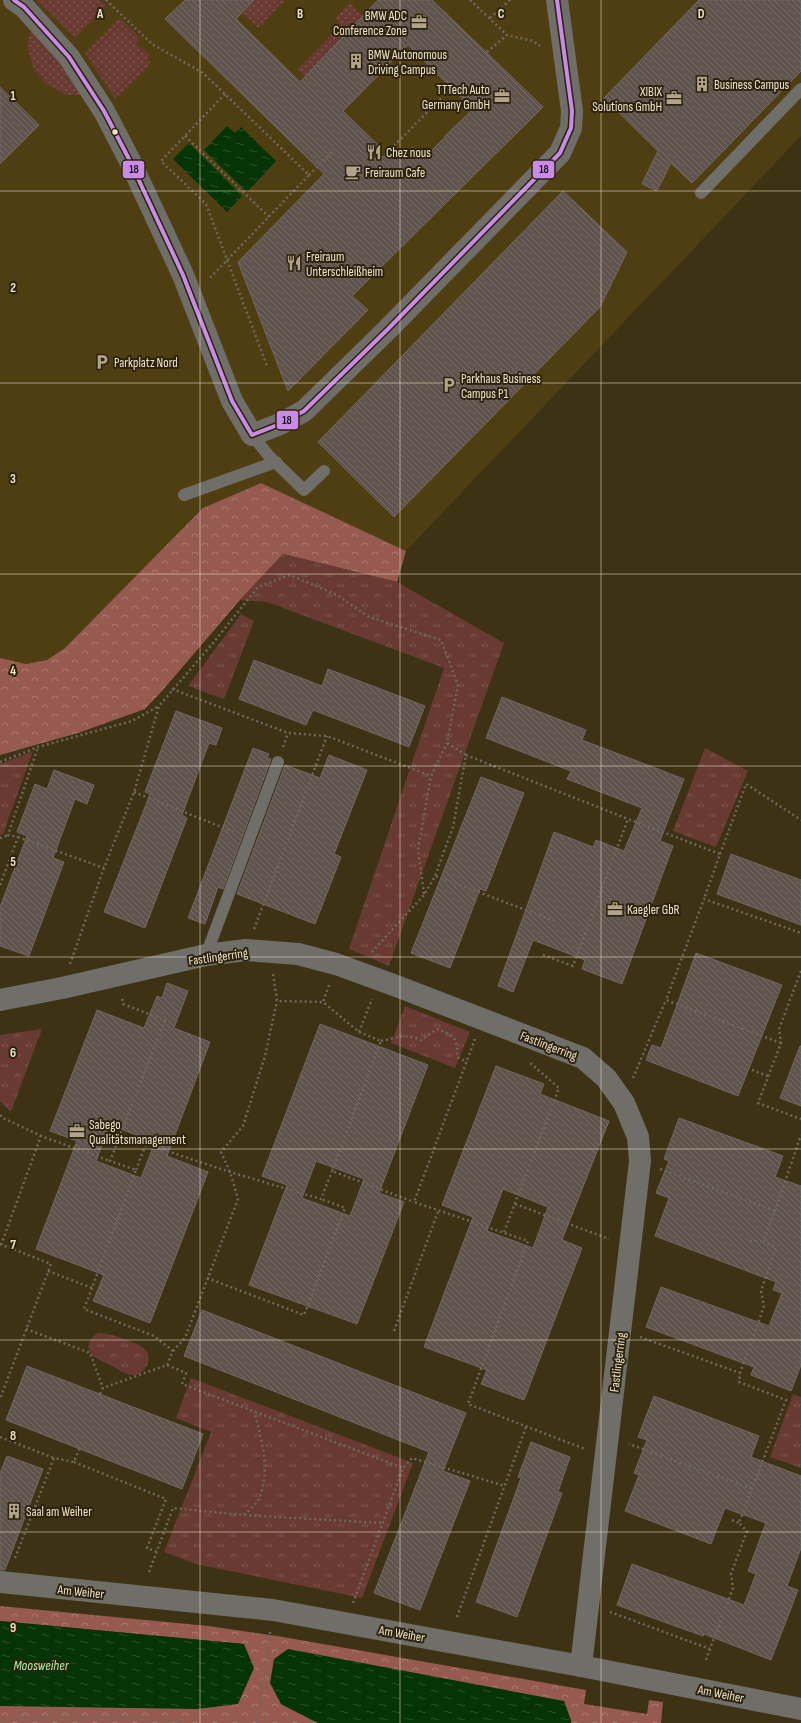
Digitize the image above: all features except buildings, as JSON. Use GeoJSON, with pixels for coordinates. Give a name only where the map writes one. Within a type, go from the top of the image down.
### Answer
{"type":"FeatureCollection","features":[{"type":"Feature","properties":{"kind":"street"},"geometry":{"type":"LineString","coordinates":[[14,0],[24,7],[69,57],[104,111],[156,216],[192,297],[232,401],[252,435],[280,424],[304,412],[388,329],[560,153],[571,128],[572,111],[557,0]]}},
{"type":"Feature","properties":{"kind":"street","name":"Fastlingerring"},"geometry":{"type":"LineString","coordinates":[[0,1000],[62,988],[206,955],[246,950],[298,954],[336,964],[482,1018],[583,1058],[606,1078],[624,1103],[638,1137],[640,1161],[581,1666]]}},
{"type":"Feature","properties":{"kind":"street","name":"Am Weiher"},"geometry":{"type":"LineString","coordinates":[[0,1582],[273,1610],[581,1666],[801,1709]]}},
{"type":"Feature","properties":{"kind":"lane"},"geometry":{"type":"LineString","coordinates":[[702,192],[801,89]]}},
{"type":"Feature","properties":{"kind":"lane"},"geometry":{"type":"LineString","coordinates":[[252,435],[304,490],[324,470]]}},
{"type":"Feature","properties":{"kind":"lane"},"geometry":{"type":"LineString","coordinates":[[184,494],[276,462]]}},
{"type":"Feature","properties":{"kind":"lane"},"geometry":{"type":"LineString","coordinates":[[206,955],[278,762]]}},
{"type":"Feature","properties":{"kind":"path"},"geometry":{"type":"LineString","coordinates":[[106,0],[152,44],[203,73],[309,175]]}},
{"type":"Feature","properties":{"kind":"path"},"geometry":{"type":"LineString","coordinates":[[470,0],[507,35],[533,41],[550,54],[565,59]]}},
{"type":"Feature","properties":{"kind":"path"},"geometry":{"type":"LineString","coordinates":[[490,18],[510,0]]}},
{"type":"Feature","properties":{"kind":"path"},"geometry":{"type":"LineString","coordinates":[[487,52],[507,35]]}},
{"type":"Feature","properties":{"kind":"path"},"geometry":{"type":"LineString","coordinates":[[387,153],[451,88]]}},
{"type":"Feature","properties":{"kind":"path"},"geometry":{"type":"LineString","coordinates":[[225,94],[161,161],[206,204],[267,366]]}},
{"type":"Feature","properties":{"kind":"path"},"geometry":{"type":"LineString","coordinates":[[185,136],[269,217]]}},
{"type":"Feature","properties":{"kind":"path"},"geometry":{"type":"LineString","coordinates":[[192,297],[334,150]]}},
{"type":"Feature","properties":{"kind":"path"},"geometry":{"type":"LineString","coordinates":[[172,689],[288,733],[327,736],[431,776]]}},
{"type":"Feature","properties":{"kind":"path"},"geometry":{"type":"LineString","coordinates":[[0,762],[38,747],[132,721],[158,706]]}},
{"type":"Feature","properties":{"kind":"path"},"geometry":{"type":"LineString","coordinates":[[246,950],[327,736]]}},
{"type":"Feature","properties":{"kind":"path"},"geometry":{"type":"LineString","coordinates":[[424,895],[418,850],[431,776],[447,743]]}},
{"type":"Feature","properties":{"kind":"path"},"geometry":{"type":"LineString","coordinates":[[8,835],[38,747]]}},
{"type":"Feature","properties":{"kind":"path"},"geometry":{"type":"LineString","coordinates":[[466,755],[720,854]]}},
{"type":"Feature","properties":{"kind":"path"},"geometry":{"type":"LineString","coordinates":[[624,1103],[666,1000],[746,784],[801,820]]}},
{"type":"Feature","properties":{"kind":"path"},"geometry":{"type":"LineString","coordinates":[[134,792],[250,839]]}},
{"type":"Feature","properties":{"kind":"path"},"geometry":{"type":"LineString","coordinates":[[543,954],[574,966],[628,819]]}},
{"type":"Feature","properties":{"kind":"path"},"geometry":{"type":"LineString","coordinates":[[0,838],[8,835],[18,837],[104,868]]}},
{"type":"Feature","properties":{"kind":"path"},"geometry":{"type":"LineString","coordinates":[[0,885],[18,837]]}},
{"type":"Feature","properties":{"kind":"path"},"geometry":{"type":"LineString","coordinates":[[435,876],[554,921]]}},
{"type":"Feature","properties":{"kind":"path"},"geometry":{"type":"LineString","coordinates":[[704,898],[801,933]]}},
{"type":"Feature","properties":{"kind":"path"},"geometry":{"type":"LineString","coordinates":[[168,1365],[173,1351],[185,1338],[238,1199],[230,1172],[221,1152],[243,1126],[265,1056],[278,1001],[268,952]]}},
{"type":"Feature","properties":{"kind":"path"},"geometry":{"type":"LineString","coordinates":[[323,1002],[336,964]]}},
{"type":"Feature","properties":{"kind":"path"},"geometry":{"type":"LineString","coordinates":[[801,971],[779,1030],[781,1043],[758,1103],[801,1119]]}},
{"type":"Feature","properties":{"kind":"path"},"geometry":{"type":"LineString","coordinates":[[666,1000],[781,1043]]}},
{"type":"Feature","properties":{"kind":"path"},"geometry":{"type":"LineString","coordinates":[[278,1001],[323,1002],[359,1032],[381,1041],[401,1036],[413,1036],[422,1040],[437,1029],[452,1035],[458,1044],[457,1058],[467,1062]]}},
{"type":"Feature","properties":{"kind":"path"},"geometry":{"type":"LineString","coordinates":[[110,1161],[165,1020],[123,1004]]}},
{"type":"Feature","properties":{"kind":"path"},"geometry":{"type":"LineString","coordinates":[[359,1032],[368,1008]]}},
{"type":"Feature","properties":{"kind":"path"},"geometry":{"type":"LineString","coordinates":[[414,1202],[482,1018]]}},
{"type":"Feature","properties":{"kind":"path"},"geometry":{"type":"LineString","coordinates":[[321,1199],[381,1041]]}},
{"type":"Feature","properties":{"kind":"path"},"geometry":{"type":"LineString","coordinates":[[504,1232],[559,1088],[524,1057]]}},
{"type":"Feature","properties":{"kind":"path"},"geometry":{"type":"LineString","coordinates":[[752,1070],[768,1076]]}},
{"type":"Feature","properties":{"kind":"path"},"geometry":{"type":"LineString","coordinates":[[0,1115],[3,1118],[41,1136],[136,1170]]}},
{"type":"Feature","properties":{"kind":"path"},"geometry":{"type":"LineString","coordinates":[[763,1241],[801,1135]]}},
{"type":"Feature","properties":{"kind":"path"},"geometry":{"type":"LineString","coordinates":[[0,1399],[51,1264],[1,1244],[41,1136]]}},
{"type":"Feature","properties":{"kind":"path"},"geometry":{"type":"LineString","coordinates":[[173,1351],[154,1336],[84,1309],[146,1144],[230,1172],[321,1199],[345,1208],[304,1315],[207,1278]]}},
{"type":"Feature","properties":{"kind":"path"},"geometry":{"type":"LineString","coordinates":[[640,1161],[775,1211]]}},
{"type":"Feature","properties":{"kind":"path"},"geometry":{"type":"LineString","coordinates":[[332,1171],[414,1202],[439,1209],[528,1241],[468,1404],[526,1427],[607,1447],[752,1489]]}},
{"type":"Feature","properties":{"kind":"path"},"geometry":{"type":"LineString","coordinates":[[515,1204],[630,1247]]}},
{"type":"Feature","properties":{"kind":"path"},"geometry":{"type":"LineString","coordinates":[[394,1331],[439,1209]]}},
{"type":"Feature","properties":{"kind":"path"},"geometry":{"type":"LineString","coordinates":[[740,1523],[786,1400],[739,1382],[740,1373],[764,1306],[761,1291],[776,1248],[763,1241],[750,1241]]}},
{"type":"Feature","properties":{"kind":"path"},"geometry":{"type":"LineString","coordinates":[[48,1271],[92,1288]]}},
{"type":"Feature","properties":{"kind":"path"},"geometry":{"type":"LineString","coordinates":[[26,1329],[90,1353],[103,1388]]}},
{"type":"Feature","properties":{"kind":"path"},"geometry":{"type":"LineString","coordinates":[[620,1330],[740,1373]]}},
{"type":"Feature","properties":{"kind":"path"},"geometry":{"type":"LineString","coordinates":[[100,1394],[103,1388],[168,1365],[186,1373],[182,1384],[403,1468]]}},
{"type":"Feature","properties":{"kind":"path"},"geometry":{"type":"LineString","coordinates":[[244,1516],[260,1498],[265,1474],[261,1435],[254,1412]]}},
{"type":"Feature","properties":{"kind":"path"},"geometry":{"type":"LineString","coordinates":[[457,1617],[526,1427]]}},
{"type":"Feature","properties":{"kind":"path"},"geometry":{"type":"LineString","coordinates":[[0,1437],[54,1458],[74,1462],[166,1499],[147,1548],[157,1552]]}},
{"type":"Feature","properties":{"kind":"path"},"geometry":{"type":"LineString","coordinates":[[74,1462],[79,1449]]}},
{"type":"Feature","properties":{"kind":"path"},"geometry":{"type":"LineString","coordinates":[[15,1558],[54,1458]]}},
{"type":"Feature","properties":{"kind":"path"},"geometry":{"type":"LineString","coordinates":[[351,1610],[403,1468],[412,1458],[505,1486]]}},
{"type":"Feature","properties":{"kind":"path"},"geometry":{"type":"LineString","coordinates":[[149,1572],[173,1508],[244,1516],[382,1523]]}},
{"type":"Feature","properties":{"kind":"path"},"geometry":{"type":"LineString","coordinates":[[706,1660],[733,1588],[731,1574],[747,1531],[740,1523],[732,1520]]}},
{"type":"Feature","properties":{"kind":"path"},"geometry":{"type":"LineString","coordinates":[[588,1604],[710,1649]]}},
{"type":"Feature","properties":{"kind":"path"},"geometry":{"type":"LineString","coordinates":[[257,1723],[273,1610]]}},
{"type":"Feature","properties":{"kind":"path"},"geometry":{"type":"LineString","coordinates":[[84,1723],[86,1718]]}},
{"type":"Feature","properties":{"kind":"path"},"geometry":{"type":"LineString","coordinates":[[0,1720],[86,1718],[159,1719],[186,1723]]}},
{"type":"Feature","properties":{"kind":"shaded area"},"geometry":{"type":"Polygon","coordinates":[[[0,0],[801,0],[801,136],[406,551],[261,483],[203,508],[65,649],[47,660],[26,664],[0,658],[0,0]]]}},
{"type":"Feature","properties":{"kind":"green space"},"geometry":{"type":"Polygon","coordinates":[[[100,0],[106,6],[75,38],[37,1],[100,0]]]}},
{"type":"Feature","properties":{"kind":"green space"},"geometry":{"type":"Polygon","coordinates":[[[254,0],[285,0],[258,28],[242,13],[254,0]]]}},
{"type":"Feature","properties":{"kind":"green space"},"geometry":{"type":"Polygon","coordinates":[[[350,3],[363,16],[305,77],[297,69],[335,31],[338,21],[335,18],[350,3]]]}},
{"type":"Feature","properties":{"kind":"green space"},"geometry":{"type":"Polygon","coordinates":[[[120,18],[140,38],[136,44],[150,55],[147,59],[151,63],[115,99],[85,53],[120,18]]]}},
{"type":"Feature","properties":{"kind":"green space"},"geometry":{"type":"Polygon","coordinates":[[[31,31],[59,61],[82,95],[67,95],[46,84],[34,70],[27,46],[31,31]]]}},
{"type":"Feature","properties":{"kind":"green space"},"geometry":{"type":"Polygon","coordinates":[[[261,483],[406,551],[397,582],[283,554],[240,600],[145,709],[78,733],[0,755],[0,658],[26,664],[47,660],[65,648],[203,508],[261,483]]]}},
{"type":"Feature","properties":{"kind":"green space"},"geometry":{"type":"Polygon","coordinates":[[[283,554],[397,582],[504,643],[389,966],[349,949],[444,668],[267,602],[240,600],[283,554]]]}},
{"type":"Feature","properties":{"kind":"green space"},"geometry":{"type":"Polygon","coordinates":[[[241,614],[254,621],[224,699],[188,686],[241,614]]]}},
{"type":"Feature","properties":{"kind":"green space"},"geometry":{"type":"Polygon","coordinates":[[[705,748],[748,771],[716,847],[673,831],[705,748]]]}},
{"type":"Feature","properties":{"kind":"green space"},"geometry":{"type":"Polygon","coordinates":[[[33,751],[3,834],[0,835],[0,764],[33,751]]]}},
{"type":"Feature","properties":{"kind":"green space"},"geometry":{"type":"Polygon","coordinates":[[[405,1006],[470,1032],[455,1068],[391,1043],[405,1006]]]}},
{"type":"Feature","properties":{"kind":"green space"},"geometry":{"type":"Polygon","coordinates":[[[42,1029],[11,1112],[0,1101],[0,1035],[42,1029]]]}},
{"type":"Feature","properties":{"kind":"green space"},"geometry":{"type":"Polygon","coordinates":[[[98,1333],[108,1334],[142,1347],[146,1351],[149,1360],[145,1369],[137,1374],[130,1375],[93,1356],[89,1350],[89,1343],[90,1340],[98,1333]]]}},
{"type":"Feature","properties":{"kind":"green space"},"geometry":{"type":"Polygon","coordinates":[[[191,1378],[413,1463],[362,1598],[196,1564],[164,1552],[211,1432],[176,1418],[191,1378]]]}},
{"type":"Feature","properties":{"kind":"green space"},"geometry":{"type":"Polygon","coordinates":[[[793,1394],[801,1397],[801,1468],[770,1457],[793,1394]]]}},
{"type":"Feature","properties":{"kind":"green space"},"geometry":{"type":"Polygon","coordinates":[[[0,1606],[208,1626],[277,1636],[586,1690],[584,1704],[647,1714],[649,1700],[663,1702],[661,1723],[571,1723],[564,1701],[281,1704],[318,1723],[0,1723],[0,1706],[53,1706],[244,1644],[0,1621],[0,1606]]]}},
{"type":"Feature","properties":{"kind":"water"},"geometry":{"type":"Polygon","coordinates":[[[227,126],[235,133],[241,127],[276,161],[247,192],[204,150],[227,126]]]}},
{"type":"Feature","properties":{"kind":"water"},"geometry":{"type":"Polygon","coordinates":[[[189,143],[242,196],[227,212],[173,159],[189,143]]]}},
{"type":"Feature","properties":{"kind":"water","name":"Moosweiher"},"geometry":{"type":"Polygon","coordinates":[[[0,1621],[244,1644],[254,1668],[238,1704],[197,1709],[0,1706],[0,1621]]]}},
{"type":"Feature","properties":{"kind":"water"},"geometry":{"type":"Polygon","coordinates":[[[288,1649],[564,1701],[571,1723],[318,1723],[281,1704],[270,1683],[274,1659],[288,1649]]]}},
{"type":"Feature","properties":{"kind":"transit line","name":"18"},"geometry":{"type":"LineString","coordinates":[[14,0],[24,7],[69,57],[104,111],[129,159],[183,275],[232,401],[252,435],[280,424],[304,411],[388,329],[560,153],[571,128],[572,111],[557,0]]}},
{"type":"Feature","properties":{"kind":"place","name":"BMW ADC Conference Zone"},"geometry":{"type":"Point","coordinates":[419,22]}},
{"type":"Feature","properties":{"kind":"place","name":"BMW Autonomous Driving Campus"},"geometry":{"type":"Point","coordinates":[356,61]}},
{"type":"Feature","properties":{"kind":"place","name":"Business Campus"},"geometry":{"type":"Point","coordinates":[702,84]}},
{"type":"Feature","properties":{"kind":"place","name":"TTTech Auto Germany GmbH"},"geometry":{"type":"Point","coordinates":[502,96]}},
{"type":"Feature","properties":{"kind":"place","name":"XIBIX Solutions GmbH"},"geometry":{"type":"Point","coordinates":[674,98]}},
{"type":"Feature","properties":{"kind":"place","name":"Chez nous"},"geometry":{"type":"Point","coordinates":[374,152]}},
{"type":"Feature","properties":{"kind":"place","name":"Freiraum Cafe"},"geometry":{"type":"Point","coordinates":[353,172]}},
{"type":"Feature","properties":{"kind":"place","name":"Freiraum Unterschleißheim"},"geometry":{"type":"Point","coordinates":[294,263]}},
{"type":"Feature","properties":{"kind":"place","name":"Parkplatz Nord"},"geometry":{"type":"Point","coordinates":[102,362]}},
{"type":"Feature","properties":{"kind":"place","name":"Parkhaus Business Campus P1"},"geometry":{"type":"Point","coordinates":[449,385]}},
{"type":"Feature","properties":{"kind":"place","name":"Kaegler GbR"},"geometry":{"type":"Point","coordinates":[615,909]}},
{"type":"Feature","properties":{"kind":"place","name":"Sabego Qualitätsmanagement"},"geometry":{"type":"Point","coordinates":[77,1131]}},
{"type":"Feature","properties":{"kind":"place","name":"Saal am Weiher"},"geometry":{"type":"Point","coordinates":[14,1511]}}]}
